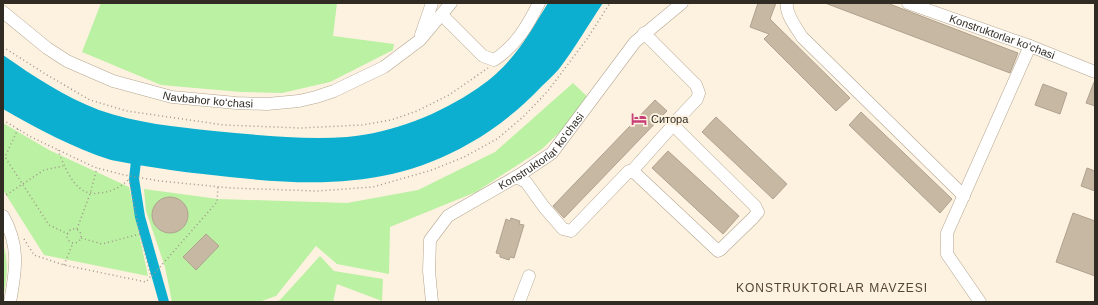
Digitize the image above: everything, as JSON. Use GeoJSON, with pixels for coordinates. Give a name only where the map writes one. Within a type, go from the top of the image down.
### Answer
{"type":"FeatureCollection","features":[{"type":"Feature","properties":{"kind":"street"},"geometry":{"type":"LineString","coordinates":[[420,40],[432,3]]}},
{"type":"Feature","properties":{"kind":"street","name":"Navbahor ko‘chasi"},"geometry":{"type":"LineString","coordinates":[[3,12],[47,48],[67,61],[113,81],[172,97],[236,103],[267,104],[299,101],[334,91],[384,68],[420,40],[452,3]]}},
{"type":"Feature","properties":{"kind":"street"},"geometry":{"type":"LineString","coordinates":[[442,14],[483,56],[494,60],[503,54],[526,29],[539,3]]}},
{"type":"Feature","properties":{"kind":"street","name":"Konstruktorlar ko‘chasi"},"geometry":{"type":"LineString","coordinates":[[432,302],[429,271],[430,240],[448,216],[516,177],[552,153],[635,42],[682,3]]}},
{"type":"Feature","properties":{"kind":"street"},"geometry":{"type":"LineString","coordinates":[[787,3],[786,8],[788,15],[794,22],[802,37],[964,196]]}},
{"type":"Feature","properties":{"kind":"street","name":"Konstruktorlar ko‘chasi"},"geometry":{"type":"LineString","coordinates":[[908,3],[1030,46],[1095,72]]}},
{"type":"Feature","properties":{"kind":"street"},"geometry":{"type":"LineString","coordinates":[[516,177],[526,182],[544,207],[564,230],[570,231],[629,171],[632,171],[697,99],[699,94],[696,85],[644,33]]}},
{"type":"Feature","properties":{"kind":"street"},"geometry":{"type":"LineString","coordinates":[[980,302],[948,254],[947,233],[1030,46]]}},
{"type":"Feature","properties":{"kind":"street"},"geometry":{"type":"LineString","coordinates":[[632,171],[635,172],[718,251],[753,218],[758,212],[755,206],[677,130],[674,124]]}},
{"type":"Feature","properties":{"kind":"street"},"geometry":{"type":"LineString","coordinates":[[3,216],[11,235],[16,253],[16,272],[10,302]]}},
{"type":"Feature","properties":{"kind":"street"},"geometry":{"type":"LineString","coordinates":[[519,302],[529,276]]}},
{"type":"Feature","properties":{"kind":"path"},"geometry":{"type":"LineString","coordinates":[[3,120],[31,137],[97,168],[124,175],[218,186],[317,191],[373,187],[432,170],[464,157],[497,140],[523,117],[547,92],[587,39],[610,3]]}},
{"type":"Feature","properties":{"kind":"path"},"geometry":{"type":"LineString","coordinates":[[18,129],[4,157],[49,226],[68,234]]}},
{"type":"Feature","properties":{"kind":"path"},"geometry":{"type":"LineString","coordinates":[[58,150],[64,166],[79,188],[90,194],[106,192],[121,186],[132,176]]}},
{"type":"Feature","properties":{"kind":"path"},"geometry":{"type":"LineString","coordinates":[[3,197],[44,170],[64,166]]}},
{"type":"Feature","properties":{"kind":"path"},"geometry":{"type":"LineString","coordinates":[[77,229],[90,194],[97,168]]}},
{"type":"Feature","properties":{"kind":"path"},"geometry":{"type":"LineString","coordinates":[[129,179],[140,234],[152,276]]}},
{"type":"Feature","properties":{"kind":"path"},"geometry":{"type":"LineString","coordinates":[[22,236],[34,255],[64,265],[146,282],[217,202],[218,186]]}},
{"type":"Feature","properties":{"kind":"path"},"geometry":{"type":"LineString","coordinates":[[68,234],[71,230],[77,229]]}},
{"type":"Feature","properties":{"kind":"path"},"geometry":{"type":"LineString","coordinates":[[77,229],[81,233],[82,238]]}},
{"type":"Feature","properties":{"kind":"path"},"geometry":{"type":"LineString","coordinates":[[68,234],[68,239],[73,243],[79,242],[82,238]]}},
{"type":"Feature","properties":{"kind":"path"},"geometry":{"type":"LineString","coordinates":[[82,238],[102,244],[140,234]]}},
{"type":"Feature","properties":{"kind":"path"},"geometry":{"type":"LineString","coordinates":[[64,265],[73,243]]}},
{"type":"Feature","properties":{"kind":"green space"},"geometry":{"type":"Polygon","coordinates":[[[101,3],[337,3],[333,36],[394,44],[393,50],[330,82],[282,93],[241,92],[161,85],[82,52],[101,3]]]}},
{"type":"Feature","properties":{"kind":"green space"},"geometry":{"type":"Polygon","coordinates":[[[573,83],[592,101],[542,149],[476,192],[390,227],[389,274],[337,264],[316,246],[276,296],[259,302],[172,302],[165,267],[146,211],[144,189],[218,199],[347,203],[418,190],[495,152],[573,83]]]}},
{"type":"Feature","properties":{"kind":"green space"},"geometry":{"type":"Polygon","coordinates":[[[3,123],[49,150],[129,187],[148,276],[44,255],[3,190],[3,123]]]}},
{"type":"Feature","properties":{"kind":"green space"},"geometry":{"type":"Polygon","coordinates":[[[3,244],[7,271],[3,298],[3,244]]]}},
{"type":"Feature","properties":{"kind":"green space"},"geometry":{"type":"Polygon","coordinates":[[[320,256],[334,271],[383,279],[382,301],[337,284],[333,302],[275,302],[280,300],[320,256]]]}},
{"type":"Feature","properties":{"kind":"water"},"geometry":{"type":"Polygon","coordinates":[[[548,3],[603,3],[559,69],[526,102],[499,124],[470,143],[438,159],[406,170],[373,178],[340,181],[272,181],[187,172],[111,160],[69,144],[3,109],[3,55],[74,99],[99,110],[127,118],[185,128],[280,137],[330,138],[364,135],[399,127],[416,121],[448,106],[478,88],[510,60],[526,39],[548,3]]]}},
{"type":"Feature","properties":{"kind":"building"},"geometry":{"type":"Polygon","coordinates":[[[758,3],[776,3],[770,19],[850,98],[836,111],[764,39],[769,34],[750,27],[758,3]]]}},
{"type":"Feature","properties":{"kind":"building"},"geometry":{"type":"Polygon","coordinates":[[[825,3],[887,3],[1018,53],[1010,73],[825,3]]]}},
{"type":"Feature","properties":{"kind":"building"},"geometry":{"type":"Polygon","coordinates":[[[1095,82],[1095,106],[1086,103],[1095,82]]]}},
{"type":"Feature","properties":{"kind":"building"},"geometry":{"type":"Polygon","coordinates":[[[1043,84],[1067,93],[1060,114],[1035,105],[1043,84]]]}},
{"type":"Feature","properties":{"kind":"building"},"geometry":{"type":"Polygon","coordinates":[[[655,100],[667,111],[564,218],[553,206],[655,100]]]}},
{"type":"Feature","properties":{"kind":"building"},"geometry":{"type":"Polygon","coordinates":[[[861,112],[952,199],[940,213],[849,125],[861,112]]]}},
{"type":"Feature","properties":{"kind":"building"},"geometry":{"type":"Polygon","coordinates":[[[716,117],[787,184],[773,199],[702,132],[716,117]]]}},
{"type":"Feature","properties":{"kind":"building"},"geometry":{"type":"Polygon","coordinates":[[[668,151],[739,216],[723,234],[652,168],[668,151]]]}},
{"type":"Feature","properties":{"kind":"building"},"geometry":{"type":"Polygon","coordinates":[[[1087,168],[1095,171],[1095,191],[1081,186],[1087,168]]]}},
{"type":"Feature","properties":{"kind":"building"},"geometry":{"type":"Polygon","coordinates":[[[174,197],[183,202],[187,208],[187,222],[183,228],[174,233],[166,233],[157,228],[153,222],[152,211],[157,202],[163,198],[174,197]]]}},
{"type":"Feature","properties":{"kind":"building"},"geometry":{"type":"Polygon","coordinates":[[[1073,213],[1095,221],[1095,276],[1056,262],[1073,213]]]}},
{"type":"Feature","properties":{"kind":"building"},"geometry":{"type":"Polygon","coordinates":[[[511,218],[520,221],[519,224],[524,225],[514,258],[510,257],[509,260],[500,257],[500,254],[496,253],[506,219],[510,221],[511,218]]]}},
{"type":"Feature","properties":{"kind":"building"},"geometry":{"type":"Polygon","coordinates":[[[206,234],[219,246],[196,270],[183,257],[206,234]]]}},
{"type":"Feature","properties":{"kind":"waterway"},"geometry":{"type":"LineString","coordinates":[[137,152],[134,179],[140,217],[164,302]]}},
{"type":"Feature","properties":{"kind":"place","name":"Ситора"},"geometry":{"type":"Point","coordinates":[639,119]}},
{"type":"Feature","properties":{"kind":"district","name":"KONSTRUKTORLAR MAVZESI"},"geometry":{"type":"Point","coordinates":[832,288]}}]}
